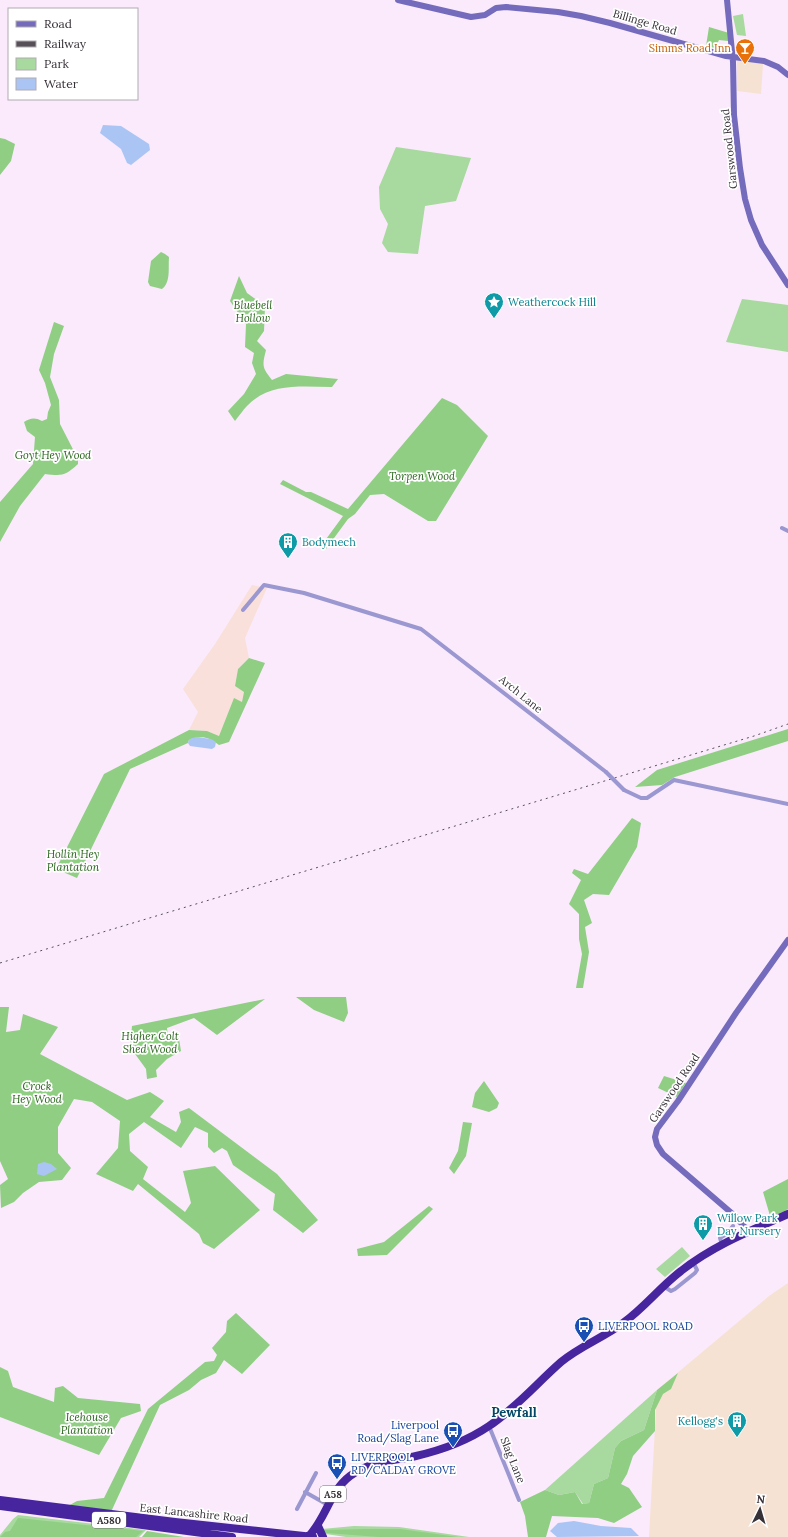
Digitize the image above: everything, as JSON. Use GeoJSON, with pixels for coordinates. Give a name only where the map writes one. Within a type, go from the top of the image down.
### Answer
{"type":"FeatureCollection","features":[{"type":"Feature","properties":{"kind":"highway","name":"A58"},"geometry":{"type":"LineString","coordinates":[[307,1537],[319,1524],[334,1493],[349,1477],[362,1468],[374,1464],[415,1456],[442,1448],[468,1438],[489,1426],[527,1395],[564,1360],[624,1323],[663,1286],[693,1262],[722,1245],[788,1214]]}},
{"type":"Feature","properties":{"kind":"highway","name":"East Lancashire Road"},"geometry":{"type":"LineString","coordinates":[[0,1500],[139,1518],[307,1537]]}},
{"type":"Feature","properties":{"kind":"highway","name":"East Lancashire Road"},"geometry":{"type":"LineString","coordinates":[[0,1506],[232,1537]]}},
{"type":"Feature","properties":{"kind":"highway"},"geometry":{"type":"LineString","coordinates":[[319,1524],[322,1537]]}},
{"type":"Feature","properties":{"kind":"highway"},"geometry":{"type":"LineString","coordinates":[[235,1529],[268,1537]]}},
{"type":"Feature","properties":{"kind":"street","name":"Billinge Road"},"geometry":{"type":"LineString","coordinates":[[398,0],[471,17],[485,15],[496,8],[506,7],[558,12],[581,16],[733,57],[764,61],[778,67],[788,75]]}},
{"type":"Feature","properties":{"kind":"street","name":"Garswood Road"},"geometry":{"type":"LineString","coordinates":[[727,0],[733,57],[734,115],[745,199],[751,220],[762,245],[788,285]]}},
{"type":"Feature","properties":{"kind":"street"},"geometry":{"type":"LineString","coordinates":[[782,528],[788,531]]}},
{"type":"Feature","properties":{"kind":"street","name":"Arch Lane"},"geometry":{"type":"LineString","coordinates":[[242,610],[264,586],[304,593],[422,629],[606,772],[624,790],[641,798],[647,798],[674,780],[788,804]]}},
{"type":"Feature","properties":{"kind":"street","name":"Garswood Road"},"geometry":{"type":"LineString","coordinates":[[748,1232],[735,1216],[663,1154],[654,1137],[736,1013],[788,940]]}},
{"type":"Feature","properties":{"kind":"street"},"geometry":{"type":"LineString","coordinates":[[722,1245],[720,1238],[728,1233],[731,1227]]}},
{"type":"Feature","properties":{"kind":"street","name":"Slag Lane"},"geometry":{"type":"LineString","coordinates":[[489,1426],[519,1500]]}},
{"type":"Feature","properties":{"kind":"street"},"geometry":{"type":"LineString","coordinates":[[297,1509],[316,1473]]}},
{"type":"Feature","properties":{"kind":"street"},"geometry":{"type":"LineString","coordinates":[[305,1492],[328,1505]]}},
{"type":"Feature","properties":{"kind":"shaded area"},"geometry":{"type":"Polygon","coordinates":[[[737,60],[763,64],[761,94],[737,91],[737,60]]]}},
{"type":"Feature","properties":{"kind":"shaded area"},"geometry":{"type":"Polygon","coordinates":[[[252,585],[267,588],[245,638],[249,658],[238,669],[235,686],[244,692],[242,703],[234,699],[219,736],[207,731],[189,730],[198,712],[183,689],[215,644],[252,585]]]}},
{"type":"Feature","properties":{"kind":"shaded area"},"geometry":{"type":"Polygon","coordinates":[[[788,1283],[788,1537],[649,1537],[657,1390],[769,1296],[788,1283]]]}},
{"type":"Feature","properties":{"kind":"green space"},"geometry":{"type":"Polygon","coordinates":[[[743,14],[746,36],[737,35],[733,16],[743,14]]]}},
{"type":"Feature","properties":{"kind":"green space"},"geometry":{"type":"Polygon","coordinates":[[[709,27],[729,33],[728,41],[719,40],[715,48],[706,46],[709,27]]]}},
{"type":"Feature","properties":{"kind":"green space"},"geometry":{"type":"Polygon","coordinates":[[[0,138],[15,144],[11,161],[0,175],[0,138]]]}},
{"type":"Feature","properties":{"kind":"green space"},"geometry":{"type":"Polygon","coordinates":[[[396,147],[471,158],[456,201],[425,206],[418,254],[388,252],[382,243],[388,224],[380,209],[379,187],[396,147]]]}},
{"type":"Feature","properties":{"kind":"green space"},"geometry":{"type":"Polygon","coordinates":[[[161,252],[169,257],[168,279],[167,283],[162,289],[150,286],[148,282],[151,261],[161,252]]]}},
{"type":"Feature","properties":{"kind":"green space","name":"Bluebell Hollow"},"geometry":{"type":"Polygon","coordinates":[[[239,276],[247,293],[265,306],[264,331],[257,341],[266,350],[264,366],[266,372],[272,380],[286,374],[338,379],[332,387],[298,387],[276,389],[266,393],[256,398],[247,406],[235,421],[228,411],[244,394],[256,374],[252,363],[254,353],[245,347],[246,324],[230,301],[239,276]]]}},
{"type":"Feature","properties":{"kind":"green space"},"geometry":{"type":"Polygon","coordinates":[[[742,299],[788,305],[788,352],[726,342],[742,299]]]}},
{"type":"Feature","properties":{"kind":"green space","name":"Goyt Hey Wood"},"geometry":{"type":"Polygon","coordinates":[[[54,322],[64,326],[54,354],[50,377],[59,400],[60,424],[78,459],[78,464],[70,471],[63,474],[45,474],[20,506],[0,542],[0,502],[33,464],[35,437],[27,431],[24,422],[33,418],[42,421],[47,419],[51,405],[45,383],[39,370],[54,322]]]}},
{"type":"Feature","properties":{"kind":"green space","name":"Torpen Wood"},"geometry":{"type":"Polygon","coordinates":[[[442,398],[457,405],[488,436],[436,521],[428,521],[384,494],[370,495],[355,514],[348,519],[326,549],[321,546],[343,516],[280,484],[283,480],[306,492],[311,492],[348,509],[442,398]]]}},
{"type":"Feature","properties":{"kind":"green space","name":"Hollin Hey Plantation"},"geometry":{"type":"Polygon","coordinates":[[[249,658],[265,663],[229,742],[219,745],[212,740],[205,738],[193,738],[189,740],[188,743],[130,769],[77,878],[56,869],[104,774],[189,730],[207,731],[219,736],[234,698],[242,702],[244,692],[235,686],[238,669],[249,658]]]}},
{"type":"Feature","properties":{"kind":"green space"},"geometry":{"type":"Polygon","coordinates":[[[788,729],[788,741],[675,777],[662,785],[635,787],[657,770],[788,729]]]}},
{"type":"Feature","properties":{"kind":"green space"},"geometry":{"type":"Polygon","coordinates":[[[632,818],[641,823],[637,847],[609,895],[593,894],[584,900],[592,923],[585,927],[589,952],[583,988],[576,988],[582,954],[579,939],[579,914],[569,904],[581,880],[572,873],[574,869],[588,874],[632,818]]]}},
{"type":"Feature","properties":{"kind":"green space"},"geometry":{"type":"Polygon","coordinates":[[[296,997],[346,997],[348,1013],[344,1022],[314,1010],[296,997]]]}},
{"type":"Feature","properties":{"kind":"green space","name":"Higher Colt Shed Wood"},"geometry":{"type":"Polygon","coordinates":[[[265,999],[217,1035],[194,1018],[167,1028],[168,1038],[179,1039],[181,1051],[167,1059],[156,1070],[157,1077],[147,1079],[146,1069],[130,1047],[132,1026],[265,999]]]}},
{"type":"Feature","properties":{"kind":"green space","name":"Crock Hey Wood"},"geometry":{"type":"Polygon","coordinates":[[[0,1007],[9,1007],[6,1032],[20,1030],[23,1014],[58,1027],[40,1054],[127,1100],[150,1092],[164,1101],[150,1117],[176,1132],[181,1122],[179,1112],[189,1108],[277,1174],[318,1220],[303,1233],[273,1210],[275,1194],[233,1165],[227,1151],[222,1148],[214,1153],[208,1147],[208,1133],[195,1127],[181,1148],[144,1122],[129,1134],[130,1151],[148,1167],[143,1179],[185,1212],[191,1203],[183,1171],[215,1166],[260,1210],[214,1249],[203,1243],[199,1234],[138,1184],[133,1191],[96,1174],[118,1148],[120,1121],[92,1102],[74,1099],[58,1127],[58,1153],[71,1168],[62,1180],[39,1182],[23,1193],[14,1202],[1,1208],[0,1185],[8,1179],[0,1161],[0,1007]]]}},
{"type":"Feature","properties":{"kind":"green space"},"geometry":{"type":"Polygon","coordinates":[[[664,1076],[686,1083],[677,1097],[658,1088],[664,1076]]]}},
{"type":"Feature","properties":{"kind":"green space"},"geometry":{"type":"Polygon","coordinates":[[[484,1081],[499,1103],[497,1108],[489,1112],[472,1107],[475,1093],[484,1081]]]}},
{"type":"Feature","properties":{"kind":"green space"},"geometry":{"type":"Polygon","coordinates":[[[463,1122],[472,1123],[466,1156],[454,1174],[449,1168],[458,1151],[463,1122]]]}},
{"type":"Feature","properties":{"kind":"green space"},"geometry":{"type":"Polygon","coordinates":[[[788,1179],[788,1209],[771,1219],[763,1192],[788,1179]]]}},
{"type":"Feature","properties":{"kind":"green space"},"geometry":{"type":"Polygon","coordinates":[[[429,1206],[433,1209],[387,1255],[358,1256],[357,1249],[384,1242],[429,1206]]]}},
{"type":"Feature","properties":{"kind":"green space"},"geometry":{"type":"Polygon","coordinates":[[[682,1247],[690,1256],[665,1277],[656,1269],[682,1247]]]}},
{"type":"Feature","properties":{"kind":"green space"},"geometry":{"type":"Polygon","coordinates":[[[236,1313],[270,1345],[242,1374],[224,1360],[216,1373],[201,1380],[189,1390],[160,1405],[111,1512],[68,1506],[77,1501],[104,1498],[148,1409],[205,1362],[214,1361],[217,1355],[212,1348],[226,1332],[227,1321],[236,1313]]]}},
{"type":"Feature","properties":{"kind":"green space","name":"Icehouse Plantation"},"geometry":{"type":"Polygon","coordinates":[[[0,1367],[8,1371],[13,1387],[54,1402],[55,1388],[63,1386],[78,1398],[140,1404],[141,1411],[121,1418],[99,1455],[0,1417],[0,1367]]]}},
{"type":"Feature","properties":{"kind":"green space"},"geometry":{"type":"Polygon","coordinates":[[[678,1373],[671,1389],[663,1394],[655,1410],[655,1431],[633,1456],[627,1474],[621,1484],[629,1488],[642,1507],[614,1523],[598,1518],[552,1516],[546,1537],[528,1537],[525,1516],[520,1502],[545,1490],[559,1495],[575,1492],[582,1504],[589,1503],[594,1484],[608,1478],[615,1448],[621,1441],[644,1430],[657,1390],[678,1373]]]}},
{"type":"Feature","properties":{"kind":"green space"},"geometry":{"type":"Polygon","coordinates":[[[657,1390],[644,1430],[621,1441],[615,1448],[608,1478],[594,1484],[589,1503],[583,1504],[575,1492],[559,1495],[545,1490],[657,1390]]]}},
{"type":"Feature","properties":{"kind":"green space"},"geometry":{"type":"Polygon","coordinates":[[[18,1515],[146,1530],[139,1537],[0,1537],[13,1519],[18,1515]]]}},
{"type":"Feature","properties":{"kind":"green space"},"geometry":{"type":"Polygon","coordinates":[[[18,1518],[143,1531],[136,1537],[0,1537],[5,1532],[10,1531],[18,1518]]]}},
{"type":"Feature","properties":{"kind":"green space"},"geometry":{"type":"Polygon","coordinates":[[[354,1526],[399,1527],[469,1537],[346,1537],[326,1534],[322,1529],[354,1526]]]}},
{"type":"Feature","properties":{"kind":"green space"},"geometry":{"type":"Polygon","coordinates":[[[400,1529],[458,1537],[379,1537],[323,1532],[323,1530],[400,1529]]]}},
{"type":"Feature","properties":{"kind":"green space"},"geometry":{"type":"Polygon","coordinates":[[[147,1531],[184,1537],[142,1537],[147,1531]]]}},
{"type":"Feature","properties":{"kind":"water"},"geometry":{"type":"Polygon","coordinates":[[[103,125],[121,126],[149,144],[150,150],[131,165],[127,163],[121,149],[100,133],[103,125]]]}},
{"type":"Feature","properties":{"kind":"water"},"geometry":{"type":"Polygon","coordinates":[[[197,737],[211,739],[216,742],[215,747],[212,749],[190,746],[188,743],[189,740],[197,737]]]}},
{"type":"Feature","properties":{"kind":"water"},"geometry":{"type":"Polygon","coordinates":[[[44,1162],[51,1164],[57,1169],[44,1176],[37,1174],[38,1164],[44,1162]]]}},
{"type":"Feature","properties":{"kind":"water"},"geometry":{"type":"Polygon","coordinates":[[[574,1521],[601,1526],[631,1528],[639,1536],[557,1537],[550,1531],[558,1523],[574,1521]]]}},
{"type":"Feature","properties":{"kind":"railway"},"geometry":{"type":"LineString","coordinates":[[0,963],[754,736],[788,724]]}},
{"type":"Feature","properties":{"kind":"place","name":"Simms Road Inn"},"geometry":{"type":"Point","coordinates":[745,65]}},
{"type":"Feature","properties":{"kind":"place","name":"Weathercock Hill"},"geometry":{"type":"Point","coordinates":[494,319]}},
{"type":"Feature","properties":{"kind":"place","name":"Bodymech"},"geometry":{"type":"Point","coordinates":[288,559]}},
{"type":"Feature","properties":{"kind":"place","name":"Willow Park Day Nursery"},"geometry":{"type":"Point","coordinates":[703,1241]}},
{"type":"Feature","properties":{"kind":"place","name":"LIVERPOOL ROAD"},"geometry":{"type":"Point","coordinates":[584,1343]}},
{"type":"Feature","properties":{"kind":"place","name":"Kellogg's"},"geometry":{"type":"Point","coordinates":[737,1438]}},
{"type":"Feature","properties":{"kind":"place","name":"Liverpool Road/Slag Lane"},"geometry":{"type":"Point","coordinates":[453,1448]}},
{"type":"Feature","properties":{"kind":"place","name":"LIVERPOOL RD/CALDAY GROVE"},"geometry":{"type":"Point","coordinates":[337,1480]}},
{"type":"Feature","properties":{"kind":"district","name":"Pewfall"},"geometry":{"type":"Point","coordinates":[514,1412]}}]}
